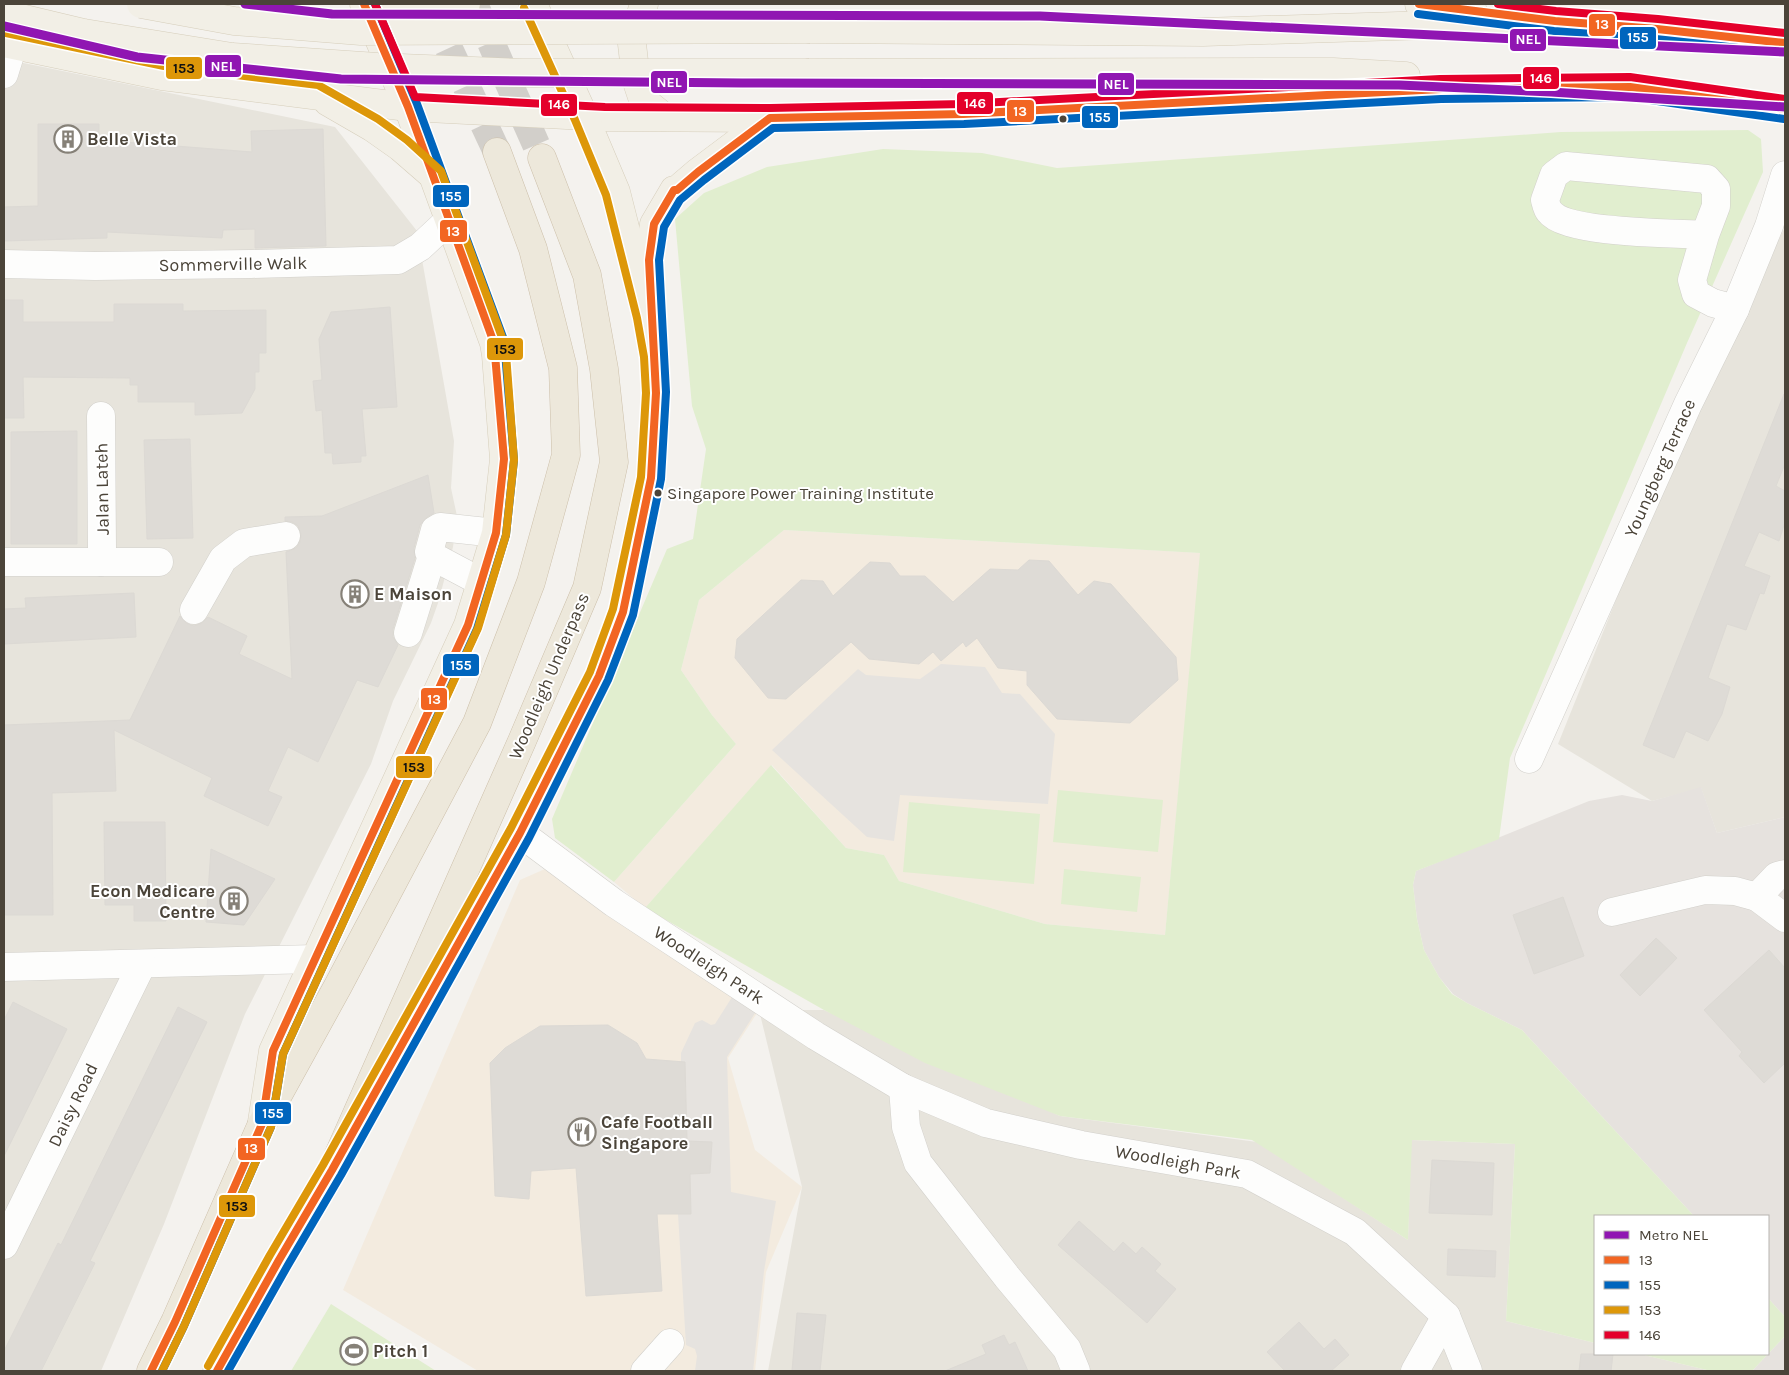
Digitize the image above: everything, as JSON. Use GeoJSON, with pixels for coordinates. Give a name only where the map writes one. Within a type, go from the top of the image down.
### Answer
{"type":"FeatureCollection","features":[{"type":"Feature","properties":{"kind":"highway"},"geometry":{"type":"LineString","coordinates":[[151,1371],[175,1322],[262,1124],[338,986],[476,723],[531,582],[566,455],[563,368],[533,249],[497,152]]}},
{"type":"Feature","properties":{"kind":"highway","name":"Woodleigh Underpass"},"geometry":{"type":"LineString","coordinates":[[217,1371],[229,1347],[332,1170],[522,741],[587,588],[614,462],[604,369],[587,275],[542,158]]}},
{"type":"Feature","properties":{"kind":"main road"},"geometry":{"type":"LineString","coordinates":[[141,4],[234,20],[361,31],[810,29],[1203,32],[1555,21]]}},
{"type":"Feature","properties":{"kind":"main road"},"geometry":{"type":"LineString","coordinates":[[262,1124],[273,1051],[468,625],[496,533],[504,459],[494,342],[408,107],[364,4]]}},
{"type":"Feature","properties":{"kind":"main road"},"geometry":{"type":"LineString","coordinates":[[371,4],[387,18],[414,80],[408,107]]}},
{"type":"Feature","properties":{"kind":"main road"},"geometry":{"type":"LineString","coordinates":[[386,4],[406,10],[466,4]]}},
{"type":"Feature","properties":{"kind":"main road"},"geometry":{"type":"LineString","coordinates":[[533,4],[616,192],[647,316],[654,356]]}},
{"type":"Feature","properties":{"kind":"main road"},"geometry":{"type":"LineString","coordinates":[[644,4],[632,44],[636,79],[643,100],[664,117]]}},
{"type":"Feature","properties":{"kind":"main road"},"geometry":{"type":"LineString","coordinates":[[1420,4],[1555,21],[1657,29],[1785,43]]}},
{"type":"Feature","properties":{"kind":"main road"},"geometry":{"type":"LineString","coordinates":[[4,14],[84,33],[232,57],[377,67],[522,73],[1333,72],[1630,87],[1785,109]]}},
{"type":"Feature","properties":{"kind":"main road"},"geometry":{"type":"LineString","coordinates":[[8,44],[162,76],[408,107],[584,116],[770,118],[963,114],[1441,89],[1630,87]]}},
{"type":"Feature","properties":{"kind":"main road"},"geometry":{"type":"LineString","coordinates":[[316,95],[373,128],[400,147],[432,176]]}},
{"type":"Feature","properties":{"kind":"main road"},"geometry":{"type":"LineString","coordinates":[[332,1170],[520,833],[599,676],[623,612],[651,478],[656,393],[649,260],[654,224],[674,190],[677,190],[770,118]]}},
{"type":"Feature","properties":{"kind":"street"},"geometry":{"type":"LineString","coordinates":[[4,74],[8,44]]}},
{"type":"Feature","properties":{"kind":"street"},"geometry":{"type":"LineString","coordinates":[[1705,235],[1597,229],[1560,219],[1549,212],[1544,200],[1554,175],[1566,166],[1707,179],[1716,188],[1716,206],[1705,235],[1692,280],[1696,294],[1713,303],[1736,309]]}},
{"type":"Feature","properties":{"kind":"street","name":"Youngberg Terrace"},"geometry":{"type":"LineString","coordinates":[[1529,759],[1688,404],[1736,309],[1769,226],[1785,175]]}},
{"type":"Feature","properties":{"kind":"street","name":"Sommerville Walk"},"geometry":{"type":"LineString","coordinates":[[4,264],[95,266],[398,260],[420,247],[449,220]]}},
{"type":"Feature","properties":{"kind":"street","name":"Jalan Lateh"},"geometry":{"type":"LineString","coordinates":[[101,416],[101,562]]}},
{"type":"Feature","properties":{"kind":"street"},"geometry":{"type":"LineString","coordinates":[[481,582],[432,556],[429,552],[431,538],[435,530],[440,527],[496,533]]}},
{"type":"Feature","properties":{"kind":"street"},"geometry":{"type":"LineString","coordinates":[[194,610],[223,560],[244,543],[286,536]]}},
{"type":"Feature","properties":{"kind":"street"},"geometry":{"type":"LineString","coordinates":[[408,633],[432,556]]}},
{"type":"Feature","properties":{"kind":"street"},"geometry":{"type":"LineString","coordinates":[[4,562],[158,562]]}},
{"type":"Feature","properties":{"kind":"street","name":"Woodleigh Park"},"geometry":{"type":"LineString","coordinates":[[520,833],[614,903],[816,1036],[903,1088],[986,1123],[1081,1145],[1247,1174],[1356,1232],[1446,1316],[1468,1371]]}},
{"type":"Feature","properties":{"kind":"street"},"geometry":{"type":"LineString","coordinates":[[1757,897],[1777,876],[1785,874]]}},
{"type":"Feature","properties":{"kind":"street"},"geometry":{"type":"LineString","coordinates":[[1612,912],[1705,890],[1735,891],[1757,897],[1785,918]]}},
{"type":"Feature","properties":{"kind":"street"},"geometry":{"type":"LineString","coordinates":[[4,967],[315,959]]}},
{"type":"Feature","properties":{"kind":"street","name":"Daisy Road"},"geometry":{"type":"LineString","coordinates":[[4,1245],[142,964]]}},
{"type":"Feature","properties":{"kind":"street"},"geometry":{"type":"LineString","coordinates":[[903,1088],[906,1127],[918,1164],[1007,1277],[1067,1349],[1076,1371]]}},
{"type":"Feature","properties":{"kind":"street"},"geometry":{"type":"LineString","coordinates":[[1415,1371],[1446,1316]]}},
{"type":"Feature","properties":{"kind":"street"},"geometry":{"type":"LineString","coordinates":[[645,1371],[670,1343]]}},
{"type":"Feature","properties":{"kind":"shaded area"},"geometry":{"type":"Polygon","coordinates":[[[4,59],[335,127],[417,231],[454,441],[451,488],[457,516],[453,547],[431,623],[393,701],[371,764],[245,1014],[164,1224],[101,1371],[4,1371],[4,59]]]}},
{"type":"Feature","properties":{"kind":"shaded area"},"geometry":{"type":"Polygon","coordinates":[[[1785,227],[1785,817],[1717,833],[1701,788],[1652,801],[1558,744],[1674,456],[1785,227]]]}},
{"type":"Feature","properties":{"kind":"shaded area"},"geometry":{"type":"Polygon","coordinates":[[[784,530],[1201,553],[1165,935],[1045,924],[899,881],[884,855],[846,848],[772,765],[645,908],[614,882],[736,744],[712,715],[681,670],[699,600],[784,530]]]}},
{"type":"Feature","properties":{"kind":"shaded area"},"geometry":{"type":"Polygon","coordinates":[[[941,664],[985,667],[1002,693],[1020,694],[1055,734],[1048,804],[900,795],[894,841],[867,837],[772,750],[858,669],[866,675],[920,679],[941,664]]]}},
{"type":"Feature","properties":{"kind":"shaded area"},"geometry":{"type":"Polygon","coordinates":[[[1701,787],[1717,833],[1785,817],[1785,1317],[1769,1299],[1769,1215],[1693,1215],[1522,1030],[1467,1003],[1453,994],[1439,977],[1424,950],[1417,919],[1413,885],[1416,871],[1589,801],[1622,795],[1652,801],[1701,787]]]}},
{"type":"Feature","properties":{"kind":"shaded area"},"geometry":{"type":"Polygon","coordinates":[[[554,865],[759,1010],[728,1058],[755,1150],[802,1187],[766,1272],[755,1371],[478,1371],[343,1290],[520,880],[554,865]]]}},
{"type":"Feature","properties":{"kind":"shaded area"},"geometry":{"type":"Polygon","coordinates":[[[734,994],[757,1010],[727,1057],[731,1192],[776,1201],[764,1271],[753,1371],[695,1371],[697,1356],[695,1349],[686,1345],[678,1214],[691,1213],[690,1174],[710,1173],[712,1143],[687,1141],[685,1062],[681,1062],[681,1053],[695,1023],[702,1020],[711,1025],[715,1024],[734,994]]]}},
{"type":"Feature","properties":{"kind":"shaded area"},"geometry":{"type":"Polygon","coordinates":[[[759,1010],[824,1010],[1060,1116],[1257,1142],[1408,1240],[1411,1140],[1515,1144],[1506,1321],[1594,1343],[1594,1355],[1644,1355],[1711,1371],[768,1371],[802,1187],[759,1010]]]}},
{"type":"Feature","properties":{"kind":"shaded area"},"geometry":{"type":"Polygon","coordinates":[[[1785,1336],[1785,1371],[1752,1371],[1769,1355],[1785,1336]]]}},
{"type":"Feature","properties":{"kind":"green space"},"geometry":{"type":"Polygon","coordinates":[[[1748,130],[1761,139],[1763,172],[1687,343],[1510,758],[1499,839],[1416,871],[1413,885],[1417,919],[1424,950],[1439,977],[1452,994],[1522,1030],[1693,1215],[1594,1215],[1594,1343],[1506,1321],[1515,1144],[1412,1140],[1408,1240],[1252,1140],[1060,1116],[925,1063],[824,1010],[645,908],[771,765],[846,848],[884,855],[899,881],[1045,924],[1165,935],[1200,553],[784,530],[699,600],[681,670],[712,715],[736,744],[614,882],[555,838],[552,819],[667,549],[693,539],[706,449],[692,406],[675,219],[704,193],[767,167],[883,149],[982,153],[1057,168],[1561,132],[1748,130]]]}},
{"type":"Feature","properties":{"kind":"green space"},"geometry":{"type":"Polygon","coordinates":[[[1058,790],[1163,800],[1158,852],[1053,842],[1058,790]]]}},
{"type":"Feature","properties":{"kind":"green space"},"geometry":{"type":"Polygon","coordinates":[[[909,802],[1040,814],[1034,884],[903,872],[909,802]]]}},
{"type":"Feature","properties":{"kind":"green space"},"geometry":{"type":"Polygon","coordinates":[[[1064,869],[1141,877],[1137,912],[1061,904],[1064,869]]]}},
{"type":"Feature","properties":{"kind":"green space"},"geometry":{"type":"Polygon","coordinates":[[[1769,1299],[1785,1317],[1785,1336],[1769,1353],[1769,1299]]]}},
{"type":"Feature","properties":{"kind":"green space","name":"Pitch 1"},"geometry":{"type":"Polygon","coordinates":[[[331,1304],[436,1371],[291,1371],[331,1304]]]}},
{"type":"Feature","properties":{"kind":"green space"},"geometry":{"type":"Polygon","coordinates":[[[1644,1355],[1767,1355],[1752,1371],[1711,1371],[1644,1355]]]}},
{"type":"Feature","properties":{"kind":"building"},"geometry":{"type":"Polygon","coordinates":[[[38,124],[99,124],[99,140],[252,152],[251,131],[323,129],[326,246],[255,248],[255,229],[223,230],[222,238],[107,232],[107,238],[4,241],[4,207],[38,206],[38,124]]]}},
{"type":"Feature","properties":{"kind":"building"},"geometry":{"type":"Polygon","coordinates":[[[4,300],[23,300],[23,322],[114,322],[114,304],[183,304],[183,311],[266,310],[266,353],[259,353],[259,372],[255,372],[255,389],[242,413],[195,415],[195,402],[138,402],[138,385],[130,385],[130,378],[23,377],[24,418],[4,418],[4,300]]]}},
{"type":"Feature","properties":{"kind":"building"},"geometry":{"type":"Polygon","coordinates":[[[390,307],[397,407],[362,409],[366,456],[361,456],[361,462],[333,464],[332,453],[325,453],[322,410],[316,411],[313,381],[322,380],[319,339],[331,312],[390,307]]]}},
{"type":"Feature","properties":{"kind":"building"},"geometry":{"type":"Polygon","coordinates":[[[1784,394],[1785,464],[1776,486],[1785,491],[1785,522],[1779,541],[1759,532],[1744,566],[1770,576],[1764,594],[1760,593],[1746,630],[1727,624],[1708,678],[1730,687],[1722,714],[1708,741],[1686,731],[1674,758],[1643,745],[1784,394]]]}},
{"type":"Feature","properties":{"kind":"building"},"geometry":{"type":"Polygon","coordinates":[[[77,431],[77,544],[11,544],[11,432],[77,431]]]}},
{"type":"Feature","properties":{"kind":"building"},"geometry":{"type":"Polygon","coordinates":[[[190,439],[193,538],[147,539],[144,440],[190,439]]]}},
{"type":"Feature","properties":{"kind":"building"},"geometry":{"type":"Polygon","coordinates":[[[428,475],[434,513],[427,517],[420,525],[414,548],[415,558],[393,629],[393,637],[398,645],[378,687],[357,680],[318,762],[288,747],[268,791],[282,797],[268,826],[204,796],[212,778],[114,730],[116,791],[52,793],[53,915],[4,915],[4,725],[130,720],[180,616],[186,623],[194,626],[202,623],[208,617],[247,636],[239,654],[292,679],[286,552],[296,548],[300,542],[301,534],[298,526],[292,522],[285,521],[285,517],[322,516],[428,475]]]}},
{"type":"Feature","properties":{"kind":"building"},"geometry":{"type":"Polygon","coordinates":[[[1029,560],[1049,561],[1078,595],[1094,581],[1111,584],[1176,657],[1178,680],[1130,723],[1057,719],[1027,685],[1027,671],[998,668],[977,638],[966,647],[963,642],[941,661],[933,652],[919,664],[869,659],[851,642],[786,699],[768,698],[735,658],[737,639],[801,580],[823,581],[833,596],[870,562],[890,563],[900,576],[925,576],[953,602],[990,569],[1018,570],[1029,560]]]}},
{"type":"Feature","properties":{"kind":"building"},"geometry":{"type":"Polygon","coordinates":[[[134,593],[136,637],[4,644],[4,609],[26,608],[25,598],[134,593]]]}},
{"type":"Feature","properties":{"kind":"building"},"geometry":{"type":"Polygon","coordinates":[[[104,822],[165,822],[166,921],[134,921],[134,905],[105,905],[104,822]]]}},
{"type":"Feature","properties":{"kind":"building","name":"Econ Medicare Centre"},"geometry":{"type":"Polygon","coordinates":[[[211,849],[275,879],[244,925],[206,922],[211,849]]]}},
{"type":"Feature","properties":{"kind":"building"},"geometry":{"type":"Polygon","coordinates":[[[1563,897],[1584,956],[1534,974],[1513,915],[1563,897]]]}},
{"type":"Feature","properties":{"kind":"building"},"geometry":{"type":"Polygon","coordinates":[[[1656,938],[1677,958],[1640,996],[1620,975],[1656,938]]]}},
{"type":"Feature","properties":{"kind":"building"},"geometry":{"type":"Polygon","coordinates":[[[1769,950],[1785,968],[1785,1063],[1764,1083],[1739,1056],[1742,1052],[1704,1010],[1769,950]]]}},
{"type":"Feature","properties":{"kind":"building"},"geometry":{"type":"Polygon","coordinates":[[[13,1002],[67,1029],[4,1156],[4,1020],[13,1002]]]}},
{"type":"Feature","properties":{"kind":"building"},"geometry":{"type":"Polygon","coordinates":[[[178,1007],[207,1022],[90,1261],[95,1263],[41,1371],[4,1371],[4,1351],[58,1243],[61,1245],[178,1007]]]}},
{"type":"Feature","properties":{"kind":"building"},"geometry":{"type":"Polygon","coordinates":[[[608,1025],[637,1043],[646,1059],[685,1062],[687,1141],[712,1142],[710,1173],[690,1174],[691,1214],[657,1214],[662,1291],[586,1296],[576,1168],[531,1171],[529,1199],[495,1196],[490,1063],[505,1048],[540,1026],[608,1025]]]}},
{"type":"Feature","properties":{"kind":"building"},"geometry":{"type":"Polygon","coordinates":[[[1432,1160],[1494,1163],[1492,1215],[1429,1213],[1432,1160]]]}},
{"type":"Feature","properties":{"kind":"building"},"geometry":{"type":"Polygon","coordinates":[[[1079,1221],[1114,1252],[1123,1242],[1136,1254],[1142,1247],[1161,1264],[1155,1271],[1176,1289],[1147,1323],[1058,1245],[1079,1221]]]}},
{"type":"Feature","properties":{"kind":"building"},"geometry":{"type":"Polygon","coordinates":[[[1448,1249],[1496,1251],[1495,1277],[1447,1275],[1448,1249]]]}},
{"type":"Feature","properties":{"kind":"building"},"geometry":{"type":"Polygon","coordinates":[[[797,1313],[826,1315],[820,1371],[792,1371],[797,1313]]]}},
{"type":"Feature","properties":{"kind":"building"},"geometry":{"type":"Polygon","coordinates":[[[1299,1322],[1324,1349],[1335,1339],[1349,1355],[1331,1371],[1285,1371],[1267,1352],[1299,1322]]]}},
{"type":"Feature","properties":{"kind":"building"},"geometry":{"type":"Polygon","coordinates":[[[1004,1335],[1009,1345],[1015,1342],[1028,1371],[945,1371],[986,1354],[982,1345],[1004,1335]]]}},
{"type":"Feature","properties":{"kind":"building"},"geometry":{"type":"Polygon","coordinates":[[[1581,1354],[1613,1355],[1611,1371],[1579,1371],[1581,1354]]]}},
{"type":"Feature","properties":{"kind":"tunnel"},"geometry":{"type":"LineString","coordinates":[[474,4],[542,158]]}},
{"type":"Feature","properties":{"kind":"tunnel"},"geometry":{"type":"LineString","coordinates":[[431,10],[497,152]]}},
{"type":"Feature","properties":{"kind":"metro line","name":"NEL"},"geometry":{"type":"LineString","coordinates":[[245,4],[332,14],[1040,16],[1785,52]]}},
{"type":"Feature","properties":{"kind":"metro line","name":"NEL"},"geometry":{"type":"LineString","coordinates":[[4,26],[137,57],[341,79],[742,83],[1399,85],[1551,92],[1785,107]]}},
{"type":"Feature","properties":{"kind":"transit line","name":"13"},"geometry":{"type":"LineString","coordinates":[[151,1371],[175,1322],[262,1124],[273,1051],[468,625],[496,533],[504,459],[494,343],[408,107],[364,4]]}},
{"type":"Feature","properties":{"kind":"transit line","name":"155"},"geometry":{"type":"LineString","coordinates":[[162,1371],[184,1326],[271,1127],[283,1054],[477,629],[506,535],[514,460],[504,340],[417,104],[375,4]]}},
{"type":"Feature","properties":{"kind":"transit line","name":"146"},"geometry":{"type":"LineString","coordinates":[[375,4],[415,97],[605,107],[770,108],[963,104],[1440,79],[1630,77],[1785,99]]}},
{"type":"Feature","properties":{"kind":"transit line","name":"13"},"geometry":{"type":"LineString","coordinates":[[1419,4],[1555,21],[1657,29],[1785,43]]}},
{"type":"Feature","properties":{"kind":"transit line","name":"146"},"geometry":{"type":"LineString","coordinates":[[1498,4],[1785,33]]}},
{"type":"Feature","properties":{"kind":"transit line","name":"153"},"geometry":{"type":"LineString","coordinates":[[208,1366],[323,1165],[511,828],[590,672],[613,609],[641,477],[646,393],[644,357],[637,318],[606,195],[575,120],[524,8]]}},
{"type":"Feature","properties":{"kind":"transit line","name":"155"},"geometry":{"type":"LineString","coordinates":[[1418,14],[1554,31],[1656,39],[1784,53]]}},
{"type":"Feature","properties":{"kind":"transit line","name":"153"},"geometry":{"type":"LineString","coordinates":[[6,33],[164,66],[318,85],[378,119],[407,140],[441,171],[503,340],[506,354],[514,460],[506,535],[478,628],[283,1054],[271,1127],[184,1326],[162,1371]]}},
{"type":"Feature","properties":{"kind":"transit line","name":"13"},"geometry":{"type":"LineString","coordinates":[[217,1371],[332,1170],[520,833],[599,676],[623,612],[651,478],[656,393],[649,260],[654,224],[674,190],[677,190],[770,118],[963,114],[1441,89],[1630,87],[1785,109]]}},
{"type":"Feature","properties":{"kind":"transit line","name":"155"},"geometry":{"type":"LineString","coordinates":[[228,1371],[341,1175],[529,838],[608,680],[633,615],[661,479],[666,392],[659,260],[664,227],[680,200],[704,180],[773,128],[964,124],[1441,99],[1629,97],[1784,119]]}},
{"type":"Feature","properties":{"kind":"place","name":"Belle Vista"},"geometry":{"type":"Point","coordinates":[68,139]}},
{"type":"Feature","properties":{"kind":"place","name":"Singapore Power Training Institute"},"geometry":{"type":"Point","coordinates":[658,493]}},
{"type":"Feature","properties":{"kind":"place","name":"E Maison"},"geometry":{"type":"Point","coordinates":[355,594]}},
{"type":"Feature","properties":{"kind":"place","name":"Econ Medicare Centre"},"geometry":{"type":"Point","coordinates":[234,901]}},
{"type":"Feature","properties":{"kind":"place","name":"Cafe Football Singapore"},"geometry":{"type":"Point","coordinates":[582,1132]}},
{"type":"Feature","properties":{"kind":"place","name":"Pitch 1"},"geometry":{"type":"Point","coordinates":[354,1351]}}]}
